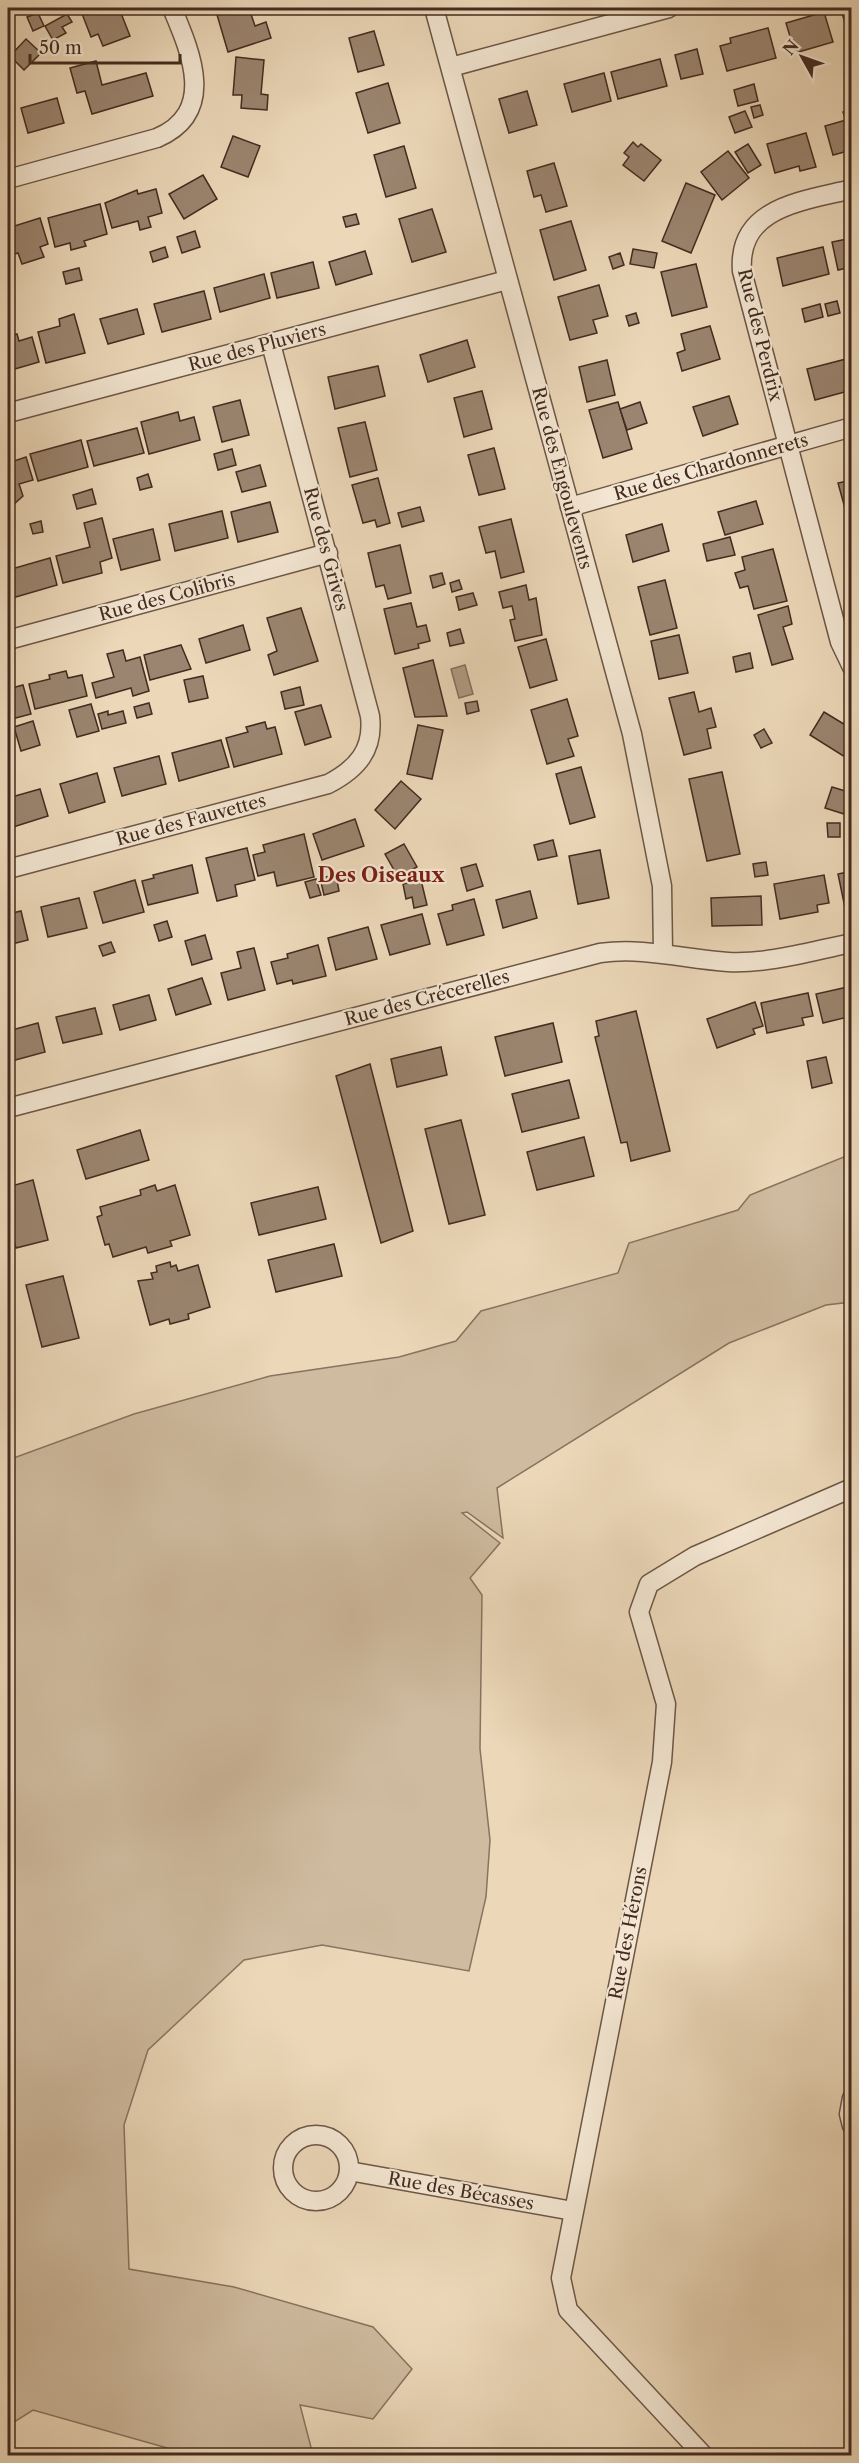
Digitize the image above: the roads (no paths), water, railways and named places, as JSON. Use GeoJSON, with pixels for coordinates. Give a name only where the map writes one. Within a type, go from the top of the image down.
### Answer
{"type":"FeatureCollection","features":[{"type":"Feature","properties":{"kind":"street"},"geometry":{"type":"LineString","coordinates":[[8,179],[157,138],[170,133],[182,122],[190,108],[196,79],[193,64],[172,8]]}},
{"type":"Feature","properties":{"kind":"street","name":"Rue des Engoulevents"},"geometry":{"type":"LineString","coordinates":[[434,8],[570,507],[639,771],[662,886],[663,952]]}},
{"type":"Feature","properties":{"kind":"street"},"geometry":{"type":"LineString","coordinates":[[451,67],[669,8]]}},
{"type":"Feature","properties":{"kind":"street","name":"Rue des Perdrix"},"geometry":{"type":"LineString","coordinates":[[852,189],[771,212],[758,222],[747,239],[741,255],[742,271],[840,642],[852,667]]}},
{"type":"Feature","properties":{"kind":"street","name":"Rue des Pluviers"},"geometry":{"type":"LineString","coordinates":[[8,413],[507,280]]}},
{"type":"Feature","properties":{"kind":"street","name":"Rue des Grives"},"geometry":{"type":"LineString","coordinates":[[271,344],[370,716],[372,730],[365,755]]}},
{"type":"Feature","properties":{"kind":"street","name":"Rue des Chardonnerets"},"geometry":{"type":"LineString","coordinates":[[570,507],[852,427]]}},
{"type":"Feature","properties":{"kind":"street","name":"Rue des Colibris"},"geometry":{"type":"LineString","coordinates":[[8,640],[327,553]]}},
{"type":"Feature","properties":{"kind":"street","name":"Rue des Fauvettes"},"geometry":{"type":"LineString","coordinates":[[8,869],[328,784],[350,772],[365,755]]}},
{"type":"Feature","properties":{"kind":"street","name":"Rue des Crécerelles"},"geometry":{"type":"LineString","coordinates":[[8,1108],[578,958],[622,950],[663,952],[727,962],[751,962],[852,943]]}},
{"type":"Feature","properties":{"kind":"street","name":"Rue des Hérons"},"geometry":{"type":"LineString","coordinates":[[704,2456],[568,2310],[561,2278],[662,1762],[666,1704],[639,1612],[649,1584],[695,1556],[852,1488]]}},
{"type":"Feature","properties":{"kind":"street"},"geometry":{"type":"LineString","coordinates":[[852,2098],[849,2114],[852,2126]]}},
{"type":"Feature","properties":{"kind":"street","name":"Rue des Bécasses"},"geometry":{"type":"LineString","coordinates":[[349,2171],[573,2211]]}},
{"type":"Feature","properties":{"kind":"district","name":"Des Oiseaux"},"geometry":{"type":"Point","coordinates":[381,875]}}]}
